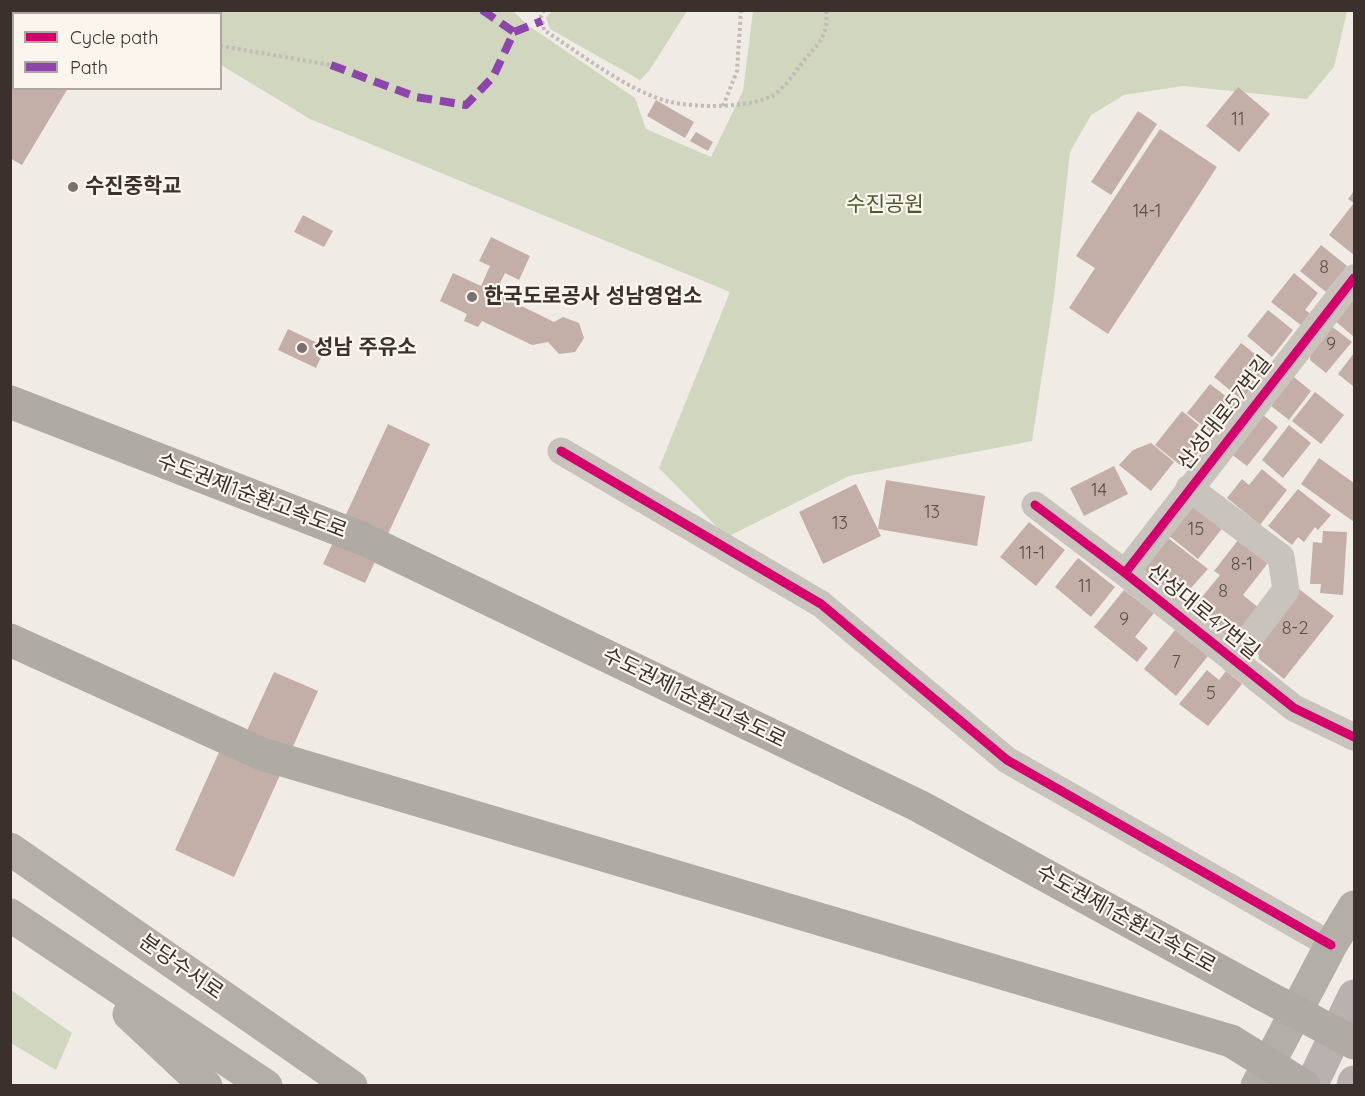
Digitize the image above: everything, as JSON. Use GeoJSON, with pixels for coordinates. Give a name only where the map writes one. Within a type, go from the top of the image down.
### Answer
{"type":"FeatureCollection","features":[{"type":"Feature","properties":{"kind":"highway","name":"수도권제1순환고속도로"},"geometry":{"type":"LineString","coordinates":[[10,402],[372,543],[919,806],[1354,1043]]}},
{"type":"Feature","properties":{"kind":"highway"},"geometry":{"type":"LineString","coordinates":[[10,640],[262,754],[1231,1041],[1304,1086]]}},
{"type":"Feature","properties":{"kind":"highway","name":"분당수서로"},"geometry":{"type":"LineString","coordinates":[[10,849],[351,1086]]}},
{"type":"Feature","properties":{"kind":"highway"},"geometry":{"type":"LineString","coordinates":[[1257,1086],[1331,945],[1354,907]]}},
{"type":"Feature","properties":{"kind":"highway"},"geometry":{"type":"LineString","coordinates":[[10,915],[266,1086]]}},
{"type":"Feature","properties":{"kind":"highway"},"geometry":{"type":"LineString","coordinates":[[57,948],[206,1086]]}},
{"type":"Feature","properties":{"kind":"main road"},"geometry":{"type":"LineString","coordinates":[[1311,1086],[1354,996]]}},
{"type":"Feature","properties":{"kind":"street","name":"산성대로57번길"},"geometry":{"type":"LineString","coordinates":[[1125,573],[1188,488],[1354,278]]}},
{"type":"Feature","properties":{"kind":"street"},"geometry":{"type":"LineString","coordinates":[[561,451],[821,604],[1007,760],[1331,945]]}},
{"type":"Feature","properties":{"kind":"street","name":"산성대로57번길"},"geometry":{"type":"LineString","coordinates":[[1188,488],[1281,557],[1286,590]]}},
{"type":"Feature","properties":{"kind":"street","name":"산성대로47번길"},"geometry":{"type":"LineString","coordinates":[[1035,505],[1125,573],[1294,708],[1354,737]]}},
{"type":"Feature","properties":{"kind":"street","name":"산성대로47번길"},"geometry":{"type":"LineString","coordinates":[[1233,660],[1286,590]]}},
{"type":"Feature","properties":{"kind":"path"},"geometry":{"type":"LineString","coordinates":[[544,10],[541,16],[544,30],[630,85],[671,102],[723,106],[748,103],[772,96],[821,44],[826,10]]}},
{"type":"Feature","properties":{"kind":"path"},"geometry":{"type":"LineString","coordinates":[[723,106],[737,70],[741,10]]}},
{"type":"Feature","properties":{"kind":"path"},"geometry":{"type":"LineString","coordinates":[[222,46],[331,65]]}},
{"type":"Feature","properties":{"kind":"green space","name":"수진공원"},"geometry":{"type":"Polygon","coordinates":[[[181,10],[513,11],[529,26],[635,98],[646,129],[711,157],[743,91],[753,11],[1347,11],[1334,67],[1307,99],[1183,86],[1124,95],[1091,115],[1070,152],[1054,296],[1032,441],[849,476],[727,537],[659,468],[730,292],[310,119],[222,66],[222,12],[179,12],[181,10]]]}},
{"type":"Feature","properties":{"kind":"green space"},"geometry":{"type":"Polygon","coordinates":[[[552,11],[687,11],[649,71],[640,80],[550,29],[546,18],[552,11]]]}},
{"type":"Feature","properties":{"kind":"green space"},"geometry":{"type":"Polygon","coordinates":[[[11,990],[72,1033],[56,1070],[11,1043],[11,990]]]}},
{"type":"Feature","properties":{"kind":"building"},"geometry":{"type":"Polygon","coordinates":[[[10,81],[12,90],[67,90],[22,165],[10,158],[10,81]]]}},
{"type":"Feature","properties":{"kind":"building"},"geometry":{"type":"Polygon","coordinates":[[[1238,87],[1270,114],[1239,152],[1206,126],[1238,87]]]}},
{"type":"Feature","properties":{"kind":"building"},"geometry":{"type":"Polygon","coordinates":[[[656,100],[694,122],[685,138],[647,116],[656,100]]]}},
{"type":"Feature","properties":{"kind":"building"},"geometry":{"type":"Polygon","coordinates":[[[1138,111],[1157,124],[1111,195],[1091,182],[1138,111]]]}},
{"type":"Feature","properties":{"kind":"building"},"geometry":{"type":"Polygon","coordinates":[[[1160,129],[1217,167],[1108,334],[1069,308],[1095,268],[1076,256],[1160,129]]]}},
{"type":"Feature","properties":{"kind":"building"},"geometry":{"type":"Polygon","coordinates":[[[696,132],[713,142],[708,151],[690,141],[696,132]]]}},
{"type":"Feature","properties":{"kind":"building"},"geometry":{"type":"Polygon","coordinates":[[[1354,191],[1354,203],[1348,199],[1354,191]]]}},
{"type":"Feature","properties":{"kind":"building"},"geometry":{"type":"Polygon","coordinates":[[[1354,203],[1354,255],[1329,235],[1354,203]]]}},
{"type":"Feature","properties":{"kind":"building"},"geometry":{"type":"Polygon","coordinates":[[[303,215],[333,231],[324,247],[294,232],[303,215]]]}},
{"type":"Feature","properties":{"kind":"building","name":"한국도로공사 성남영업소"},"geometry":{"type":"Polygon","coordinates":[[[491,237],[530,256],[519,280],[505,273],[495,293],[554,322],[563,317],[579,323],[584,338],[575,352],[559,354],[548,342],[532,345],[482,321],[478,327],[464,321],[467,314],[440,301],[453,273],[481,286],[490,266],[479,261],[491,237]]]}},
{"type":"Feature","properties":{"kind":"building"},"geometry":{"type":"Polygon","coordinates":[[[1321,245],[1347,266],[1326,292],[1300,271],[1321,245]]]}},
{"type":"Feature","properties":{"kind":"building"},"geometry":{"type":"Polygon","coordinates":[[[1294,273],[1318,293],[1305,310],[1311,314],[1302,326],[1271,302],[1294,273]]]}},
{"type":"Feature","properties":{"kind":"building"},"geometry":{"type":"Polygon","coordinates":[[[1354,293],[1354,337],[1333,319],[1354,293]]]}},
{"type":"Feature","properties":{"kind":"building"},"geometry":{"type":"Polygon","coordinates":[[[1268,310],[1293,330],[1272,357],[1247,336],[1268,310]]]}},
{"type":"Feature","properties":{"kind":"building"},"geometry":{"type":"Polygon","coordinates":[[[1330,325],[1352,342],[1326,373],[1310,360],[1311,349],[1330,325]]]}},
{"type":"Feature","properties":{"kind":"building","name":"성남 주유소"},"geometry":{"type":"Polygon","coordinates":[[[288,329],[326,347],[316,368],[278,350],[288,329]]]}},
{"type":"Feature","properties":{"kind":"building"},"geometry":{"type":"Polygon","coordinates":[[[1241,343],[1269,365],[1242,400],[1214,377],[1241,343]]]}},
{"type":"Feature","properties":{"kind":"building"},"geometry":{"type":"Polygon","coordinates":[[[1354,353],[1354,387],[1338,374],[1354,353]]]}},
{"type":"Feature","properties":{"kind":"building"},"geometry":{"type":"Polygon","coordinates":[[[1289,373],[1311,391],[1289,420],[1266,402],[1289,373]]]}},
{"type":"Feature","properties":{"kind":"building"},"geometry":{"type":"Polygon","coordinates":[[[1210,384],[1236,404],[1213,434],[1187,413],[1210,384]]]}},
{"type":"Feature","properties":{"kind":"building"},"geometry":{"type":"Polygon","coordinates":[[[1315,392],[1344,415],[1321,444],[1292,421],[1315,392]]]}},
{"type":"Feature","properties":{"kind":"building"},"geometry":{"type":"Polygon","coordinates":[[[1257,410],[1278,427],[1247,466],[1226,450],[1257,410]]]}},
{"type":"Feature","properties":{"kind":"building"},"geometry":{"type":"Polygon","coordinates":[[[1182,411],[1199,425],[1193,433],[1206,444],[1185,469],[1155,445],[1182,411]]]}},
{"type":"Feature","properties":{"kind":"building"},"geometry":{"type":"Polygon","coordinates":[[[388,424],[430,444],[365,583],[323,564],[388,424]]]}},
{"type":"Feature","properties":{"kind":"building"},"geometry":{"type":"Polygon","coordinates":[[[1289,425],[1311,443],[1283,478],[1262,460],[1289,425]]]}},
{"type":"Feature","properties":{"kind":"building"},"geometry":{"type":"Polygon","coordinates":[[[1151,443],[1174,462],[1151,491],[1119,465],[1133,450],[1151,443]]]}},
{"type":"Feature","properties":{"kind":"building"},"geometry":{"type":"Polygon","coordinates":[[[1319,458],[1354,483],[1354,522],[1301,484],[1319,458]]]}},
{"type":"Feature","properties":{"kind":"building"},"geometry":{"type":"Polygon","coordinates":[[[1114,466],[1128,494],[1084,516],[1070,488],[1114,466]]]}},
{"type":"Feature","properties":{"kind":"building"},"geometry":{"type":"Polygon","coordinates":[[[1262,469],[1287,490],[1260,525],[1227,498],[1242,479],[1249,485],[1262,469]]]}},
{"type":"Feature","properties":{"kind":"building"},"geometry":{"type":"Polygon","coordinates":[[[886,480],[985,496],[977,546],[878,529],[886,480]]]}},
{"type":"Feature","properties":{"kind":"building"},"geometry":{"type":"Polygon","coordinates":[[[856,484],[881,536],[823,564],[799,512],[856,484]]]}},
{"type":"Feature","properties":{"kind":"building"},"geometry":{"type":"Polygon","coordinates":[[[1298,489],[1331,515],[1318,530],[1315,527],[1304,542],[1298,537],[1292,545],[1268,526],[1298,489]]]}},
{"type":"Feature","properties":{"kind":"building"},"geometry":{"type":"Polygon","coordinates":[[[1193,500],[1225,525],[1198,559],[1167,534],[1193,500]]]}},
{"type":"Feature","properties":{"kind":"building"},"geometry":{"type":"Polygon","coordinates":[[[1029,522],[1065,550],[1036,586],[1000,557],[1029,522]]]}},
{"type":"Feature","properties":{"kind":"building"},"geometry":{"type":"Polygon","coordinates":[[[1323,531],[1347,532],[1343,595],[1320,593],[1321,584],[1310,584],[1313,542],[1322,543],[1323,531]]]}},
{"type":"Feature","properties":{"kind":"building"},"geometry":{"type":"Polygon","coordinates":[[[1242,535],[1271,559],[1243,595],[1260,609],[1234,642],[1192,609],[1220,575],[1214,571],[1242,535]]]}},
{"type":"Feature","properties":{"kind":"building"},"geometry":{"type":"Polygon","coordinates":[[[1167,537],[1208,569],[1181,599],[1142,569],[1167,537]]]}},
{"type":"Feature","properties":{"kind":"building"},"geometry":{"type":"Polygon","coordinates":[[[1078,558],[1115,587],[1091,617],[1055,587],[1078,558]]]}},
{"type":"Feature","properties":{"kind":"building"},"geometry":{"type":"Polygon","coordinates":[[[1299,589],[1334,616],[1284,679],[1259,659],[1257,641],[1299,589]]]}},
{"type":"Feature","properties":{"kind":"building"},"geometry":{"type":"Polygon","coordinates":[[[1124,590],[1154,613],[1135,637],[1148,648],[1137,662],[1094,627],[1124,590]]]}},
{"type":"Feature","properties":{"kind":"building"},"geometry":{"type":"Polygon","coordinates":[[[1175,630],[1208,656],[1176,696],[1144,669],[1175,630]]]}},
{"type":"Feature","properties":{"kind":"building"},"geometry":{"type":"Polygon","coordinates":[[[1207,670],[1219,680],[1226,671],[1242,684],[1208,726],[1179,704],[1207,670]]]}},
{"type":"Feature","properties":{"kind":"building"},"geometry":{"type":"Polygon","coordinates":[[[274,672],[318,691],[234,877],[175,850],[229,730],[244,737],[274,672]]]}},
{"type":"Feature","properties":{"kind":"marked path"},"geometry":{"type":"LineString","coordinates":[[482,10],[514,32]]}},
{"type":"Feature","properties":{"kind":"marked path"},"geometry":{"type":"LineString","coordinates":[[331,65],[416,97],[466,105],[493,77],[514,32],[542,21]]}},
{"type":"Feature","properties":{"kind":"cycle path"},"geometry":{"type":"LineString","coordinates":[[1125,573],[1354,278]]}},
{"type":"Feature","properties":{"kind":"cycle path"},"geometry":{"type":"LineString","coordinates":[[561,451],[821,604],[1007,760],[1331,945]]}},
{"type":"Feature","properties":{"kind":"cycle path"},"geometry":{"type":"LineString","coordinates":[[1035,505],[1125,573],[1294,708],[1354,737]]}},
{"type":"Feature","properties":{"kind":"place","name":"수진중학교"},"geometry":{"type":"Point","coordinates":[73,187]}},
{"type":"Feature","properties":{"kind":"place","name":"한국도로공사 성남영업소"},"geometry":{"type":"Point","coordinates":[472,297]}},
{"type":"Feature","properties":{"kind":"place","name":"성남 주유소"},"geometry":{"type":"Point","coordinates":[302,348]}}]}
